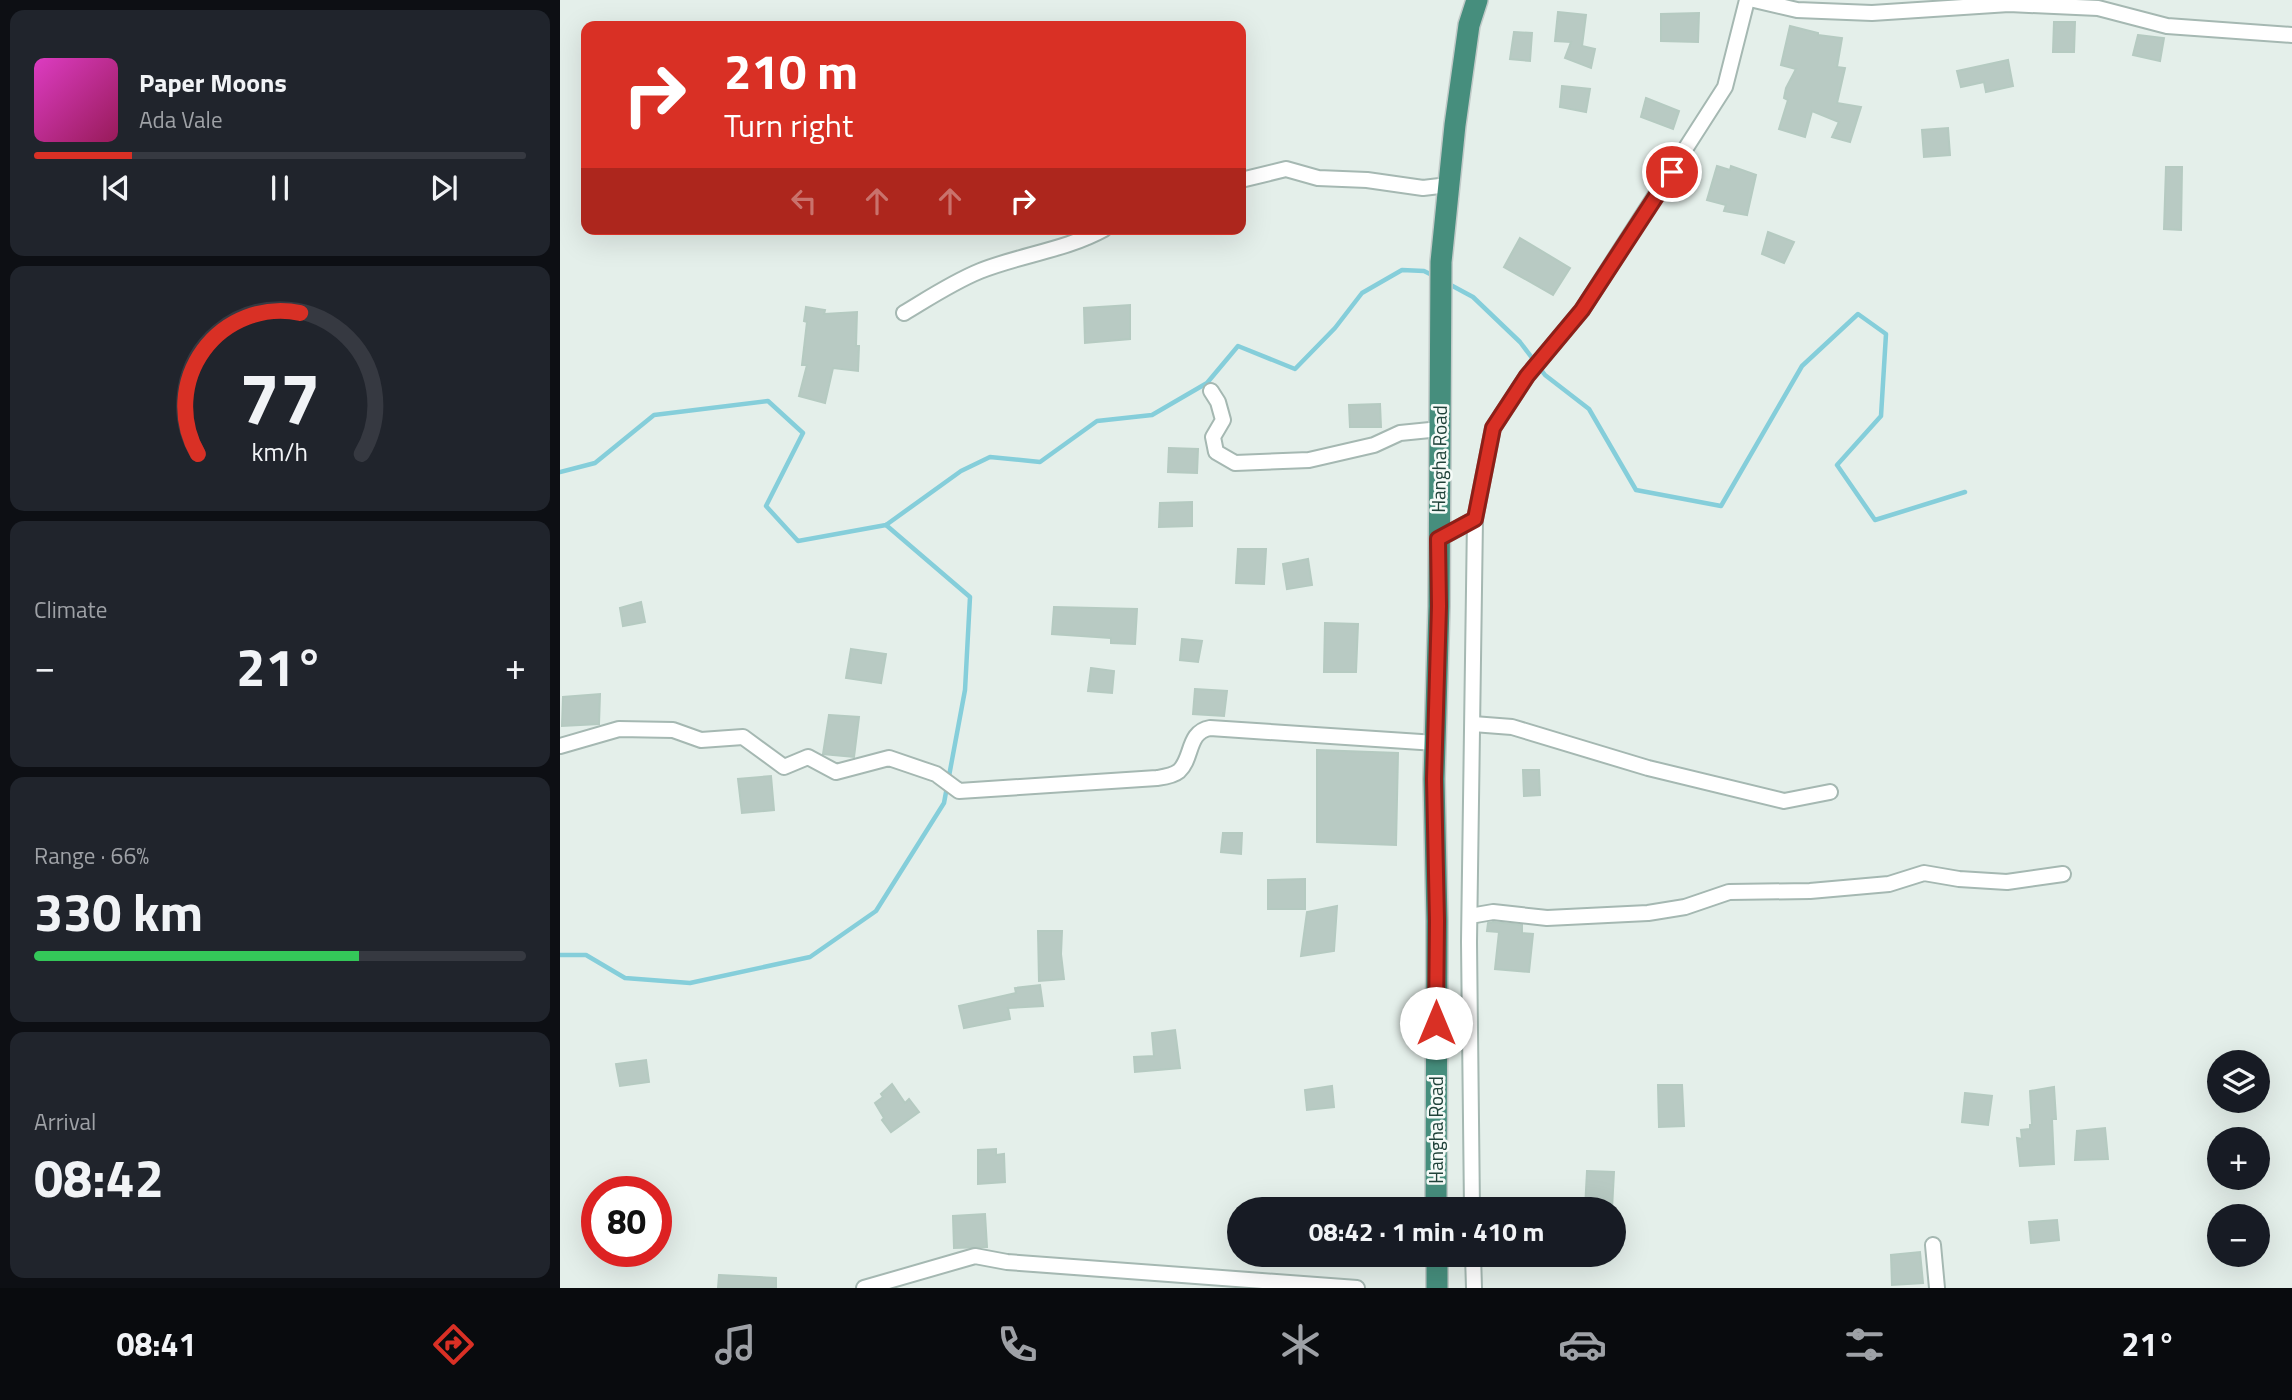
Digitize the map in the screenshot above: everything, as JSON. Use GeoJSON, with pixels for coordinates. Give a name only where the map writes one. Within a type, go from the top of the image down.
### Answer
{"type":"FeatureCollection","features":[{"type":"Feature","properties":{"kind":"highway","name":"Hangha Road"},"geometry":{"type":"LineString","coordinates":[[1436,1197],[1437,921],[1434,779],[1441,262],[1469,25],[1477,0]]}},
{"type":"Feature","properties":{"kind":"highway"},"geometry":{"type":"LineString","coordinates":[[1437,1267],[1437,1288]]}},
{"type":"Feature","properties":{"kind":"street"},"geometry":{"type":"LineString","coordinates":[[1472,1197],[1470,916],[1475,519],[1493,428],[1527,376],[1582,310],[1725,87],[1747,0]]}},
{"type":"Feature","properties":{"kind":"street"},"geometry":{"type":"LineString","coordinates":[[1754,0],[1797,10],[1872,13],[2009,4],[2098,8],[2167,26],[2292,35]]}},
{"type":"Feature","properties":{"kind":"street"},"geometry":{"type":"LineString","coordinates":[[1246,179],[1286,169],[1318,178],[1367,180],[1423,188],[1448,186]]}},
{"type":"Feature","properties":{"kind":"street"},"geometry":{"type":"LineString","coordinates":[[904,313],[944,288],[981,271],[1042,253],[1088,235]]}},
{"type":"Feature","properties":{"kind":"street"},"geometry":{"type":"LineString","coordinates":[[1211,391],[1218,402],[1223,420],[1213,437],[1216,452],[1235,463],[1309,460],[1374,445],[1401,433],[1440,429]]}},
{"type":"Feature","properties":{"kind":"street"},"geometry":{"type":"LineString","coordinates":[[1438,539],[1475,519]]}},
{"type":"Feature","properties":{"kind":"street"},"geometry":{"type":"LineString","coordinates":[[1473,724],[1512,727],[1648,768],[1784,801],[1830,792]]}},
{"type":"Feature","properties":{"kind":"street"},"geometry":{"type":"LineString","coordinates":[[560,746],[619,729],[673,730],[701,740],[743,737],[784,767],[808,758],[836,772],[889,758],[936,775],[959,791],[1173,775],[1182,768],[1195,735],[1202,729],[1210,728],[1436,743]]}},
{"type":"Feature","properties":{"kind":"street"},"geometry":{"type":"LineString","coordinates":[[1470,916],[1493,912],[1547,918],[1648,913],[1685,906],[1729,892],[1810,891],[1889,884],[1924,873],[1959,879],[2007,882],[2063,874]]}},
{"type":"Feature","properties":{"kind":"street"},"geometry":{"type":"LineString","coordinates":[[1933,1245],[1937,1288]]}},
{"type":"Feature","properties":{"kind":"street"},"geometry":{"type":"LineString","coordinates":[[864,1288],[975,1256],[1007,1262],[1357,1288]]}},
{"type":"Feature","properties":{"kind":"street"},"geometry":{"type":"LineString","coordinates":[[1474,1267],[1474,1288]]}},
{"type":"Feature","properties":{"kind":"building"},"geometry":{"type":"Polygon","coordinates":[[[1558,12],[1586,15],[1582,46],[1595,49],[1591,68],[1565,58],[1571,42],[1555,41],[1558,12]]]}},
{"type":"Feature","properties":{"kind":"building"},"geometry":{"type":"Polygon","coordinates":[[[1699,13],[1698,42],[1661,41],[1661,14],[1699,13]]]}},
{"type":"Feature","properties":{"kind":"building"},"geometry":{"type":"Polygon","coordinates":[[[2054,22],[2075,22],[2074,52],[2053,52],[2054,22]]]}},
{"type":"Feature","properties":{"kind":"building"},"geometry":{"type":"Polygon","coordinates":[[[1790,26],[1818,35],[1842,38],[1837,67],[1845,68],[1837,103],[1861,107],[1850,142],[1832,137],[1839,122],[1812,111],[1805,137],[1779,129],[1788,100],[1784,98],[1786,88],[1796,69],[1781,65],[1790,26]]]}},
{"type":"Feature","properties":{"kind":"building"},"geometry":{"type":"Polygon","coordinates":[[[1514,32],[1532,33],[1530,61],[1510,59],[1514,32]]]}},
{"type":"Feature","properties":{"kind":"building"},"geometry":{"type":"Polygon","coordinates":[[[2138,35],[2164,38],[2160,61],[2133,55],[2138,35]]]}},
{"type":"Feature","properties":{"kind":"building"},"geometry":{"type":"Polygon","coordinates":[[[2008,60],[2013,86],[1986,92],[1984,82],[1961,87],[1957,71],[2008,60]]]}},
{"type":"Feature","properties":{"kind":"building"},"geometry":{"type":"Polygon","coordinates":[[[1562,86],[1590,89],[1586,112],[1560,107],[1562,86]]]}},
{"type":"Feature","properties":{"kind":"building"},"geometry":{"type":"Polygon","coordinates":[[[1646,98],[1679,111],[1673,129],[1641,117],[1646,98]]]}},
{"type":"Feature","properties":{"kind":"building"},"geometry":{"type":"Polygon","coordinates":[[[1948,128],[1950,155],[1924,157],[1922,130],[1948,128]]]}},
{"type":"Feature","properties":{"kind":"building"},"geometry":{"type":"Polygon","coordinates":[[[1717,166],[1730,170],[1731,166],[1756,175],[1747,215],[1724,211],[1726,205],[1707,200],[1717,166]]]}},
{"type":"Feature","properties":{"kind":"building"},"geometry":{"type":"Polygon","coordinates":[[[2166,167],[2182,167],[2181,230],[2164,229],[2166,167]]]}},
{"type":"Feature","properties":{"kind":"building"},"geometry":{"type":"Polygon","coordinates":[[[1768,232],[1794,242],[1784,263],[1762,254],[1768,232]]]}},
{"type":"Feature","properties":{"kind":"building"},"geometry":{"type":"Polygon","coordinates":[[[1520,238],[1570,268],[1553,295],[1504,267],[1520,238]]]}},
{"type":"Feature","properties":{"kind":"building"},"geometry":{"type":"Polygon","coordinates":[[[1130,305],[1130,339],[1085,343],[1084,308],[1130,305]]]}},
{"type":"Feature","properties":{"kind":"building"},"geometry":{"type":"Polygon","coordinates":[[[806,307],[825,310],[824,314],[857,312],[858,371],[833,368],[825,403],[799,396],[807,365],[802,365],[806,307]]]}},
{"type":"Feature","properties":{"kind":"building"},"geometry":{"type":"Polygon","coordinates":[[[1380,404],[1381,427],[1350,427],[1349,405],[1380,404]]]}},
{"type":"Feature","properties":{"kind":"building"},"geometry":{"type":"Polygon","coordinates":[[[1169,448],[1198,449],[1197,473],[1168,472],[1169,448]]]}},
{"type":"Feature","properties":{"kind":"building"},"geometry":{"type":"Polygon","coordinates":[[[1192,502],[1192,526],[1159,527],[1160,503],[1192,502]]]}},
{"type":"Feature","properties":{"kind":"building"},"geometry":{"type":"Polygon","coordinates":[[[1238,549],[1266,549],[1264,584],[1236,583],[1238,549]]]}},
{"type":"Feature","properties":{"kind":"building"},"geometry":{"type":"Polygon","coordinates":[[[1308,559],[1312,585],[1287,589],[1283,564],[1308,559]]]}},
{"type":"Feature","properties":{"kind":"building"},"geometry":{"type":"Polygon","coordinates":[[[641,602],[645,622],[623,626],[620,608],[641,602]]]}},
{"type":"Feature","properties":{"kind":"building"},"geometry":{"type":"Polygon","coordinates":[[[1054,607],[1137,609],[1135,644],[1111,643],[1111,638],[1052,634],[1054,607]]]}},
{"type":"Feature","properties":{"kind":"building"},"geometry":{"type":"Polygon","coordinates":[[[1325,623],[1358,624],[1356,672],[1324,672],[1325,623]]]}},
{"type":"Feature","properties":{"kind":"building"},"geometry":{"type":"Polygon","coordinates":[[[1182,639],[1202,641],[1198,662],[1180,660],[1182,639]]]}},
{"type":"Feature","properties":{"kind":"building"},"geometry":{"type":"Polygon","coordinates":[[[851,649],[886,654],[881,683],[846,678],[851,649]]]}},
{"type":"Feature","properties":{"kind":"building"},"geometry":{"type":"Polygon","coordinates":[[[1091,668],[1114,671],[1112,693],[1088,691],[1091,668]]]}},
{"type":"Feature","properties":{"kind":"building"},"geometry":{"type":"Polygon","coordinates":[[[1195,689],[1227,691],[1224,716],[1193,714],[1195,689]]]}},
{"type":"Feature","properties":{"kind":"building"},"geometry":{"type":"Polygon","coordinates":[[[600,694],[599,724],[562,726],[563,697],[600,694]]]}},
{"type":"Feature","properties":{"kind":"building"},"geometry":{"type":"Polygon","coordinates":[[[829,715],[859,717],[854,757],[823,754],[829,715]]]}},
{"type":"Feature","properties":{"kind":"building"},"geometry":{"type":"Polygon","coordinates":[[[1317,750],[1398,753],[1396,845],[1317,842],[1317,750]]]}},
{"type":"Feature","properties":{"kind":"building"},"geometry":{"type":"Polygon","coordinates":[[[1523,770],[1539,770],[1540,795],[1524,796],[1523,770]]]}},
{"type":"Feature","properties":{"kind":"building"},"geometry":{"type":"Polygon","coordinates":[[[771,776],[774,810],[742,813],[738,779],[771,776]]]}},
{"type":"Feature","properties":{"kind":"building"},"geometry":{"type":"Polygon","coordinates":[[[1223,833],[1242,833],[1241,854],[1221,852],[1223,833]]]}},
{"type":"Feature","properties":{"kind":"building"},"geometry":{"type":"Polygon","coordinates":[[[1305,879],[1305,909],[1268,909],[1268,880],[1305,879]]]}},
{"type":"Feature","properties":{"kind":"building"},"geometry":{"type":"Polygon","coordinates":[[[1337,906],[1334,951],[1301,956],[1307,912],[1337,906]]]}},
{"type":"Feature","properties":{"kind":"building"},"geometry":{"type":"Polygon","coordinates":[[[1488,923],[1522,925],[1522,933],[1533,934],[1529,972],[1495,969],[1499,932],[1487,931],[1488,923]]]}},
{"type":"Feature","properties":{"kind":"building"},"geometry":{"type":"Polygon","coordinates":[[[1038,931],[1062,931],[1064,979],[1039,981],[1038,931]]]}},
{"type":"Feature","properties":{"kind":"building"},"geometry":{"type":"Polygon","coordinates":[[[1040,985],[1043,1006],[1008,1008],[1010,1019],[964,1028],[959,1006],[1016,993],[1015,988],[1040,985]]]}},
{"type":"Feature","properties":{"kind":"building"},"geometry":{"type":"Polygon","coordinates":[[[1175,1030],[1180,1068],[1135,1072],[1134,1057],[1154,1056],[1152,1033],[1175,1030]]]}},
{"type":"Feature","properties":{"kind":"building"},"geometry":{"type":"Polygon","coordinates":[[[646,1060],[649,1082],[620,1086],[616,1064],[646,1060]]]}},
{"type":"Feature","properties":{"kind":"building"},"geometry":{"type":"Polygon","coordinates":[[[892,1084],[905,1103],[909,1099],[919,1112],[891,1132],[875,1103],[892,1084]]]}},
{"type":"Feature","properties":{"kind":"building"},"geometry":{"type":"Polygon","coordinates":[[[1658,1085],[1682,1085],[1684,1126],[1659,1127],[1658,1085]]]}},
{"type":"Feature","properties":{"kind":"building"},"geometry":{"type":"Polygon","coordinates":[[[1332,1086],[1334,1107],[1307,1110],[1305,1090],[1332,1086]]]}},
{"type":"Feature","properties":{"kind":"building"},"geometry":{"type":"Polygon","coordinates":[[[2054,1087],[2054,1164],[2020,1166],[2017,1138],[2022,1139],[2021,1130],[2030,1129],[2032,1125],[2030,1091],[2054,1087]]]}},
{"type":"Feature","properties":{"kind":"building"},"geometry":{"type":"Polygon","coordinates":[[[1965,1093],[1992,1096],[1988,1125],[1962,1122],[1965,1093]]]}},
{"type":"Feature","properties":{"kind":"building"},"geometry":{"type":"Polygon","coordinates":[[[2105,1128],[2108,1159],[2075,1160],[2077,1131],[2105,1128]]]}},
{"type":"Feature","properties":{"kind":"building"},"geometry":{"type":"Polygon","coordinates":[[[996,1149],[996,1155],[1004,1154],[1005,1182],[978,1184],[978,1150],[996,1149]]]}},
{"type":"Feature","properties":{"kind":"building"},"geometry":{"type":"Polygon","coordinates":[[[1587,1171],[1614,1172],[1613,1197],[1586,1197],[1587,1171]]]}},
{"type":"Feature","properties":{"kind":"building"},"geometry":{"type":"Polygon","coordinates":[[[985,1214],[987,1247],[954,1248],[953,1216],[985,1214]]]}},
{"type":"Feature","properties":{"kind":"building"},"geometry":{"type":"Polygon","coordinates":[[[2057,1220],[2059,1240],[2031,1243],[2029,1222],[2057,1220]]]}},
{"type":"Feature","properties":{"kind":"building"},"geometry":{"type":"Polygon","coordinates":[[[1920,1252],[1923,1283],[1892,1285],[1891,1255],[1920,1252]]]}},
{"type":"Feature","properties":{"kind":"building"},"geometry":{"type":"Polygon","coordinates":[[[719,1275],[776,1278],[776,1288],[718,1288],[719,1275]]]}},
{"type":"Feature","properties":{"kind":"waterway"},"geometry":{"type":"LineString","coordinates":[[560,472],[595,463],[654,415],[768,401],[803,433],[766,506],[798,541],[886,525],[961,471],[990,457],[1040,462],[1097,421],[1152,415],[1207,383],[1238,346],[1295,369],[1335,328],[1362,293],[1402,270],[1424,271],[1436,277]]}},
{"type":"Feature","properties":{"kind":"waterway"},"geometry":{"type":"LineString","coordinates":[[1447,283],[1473,297],[1520,342],[1545,375],[1589,409],[1636,490],[1721,506],[1802,366],[1858,314],[1886,334],[1881,416],[1837,465],[1875,520],[1965,492]]}},
{"type":"Feature","properties":{"kind":"waterway"},"geometry":{"type":"LineString","coordinates":[[560,955],[586,955],[625,978],[690,983],[810,957],[876,911],[944,803],[965,690],[970,597],[886,525]]}},
{"type":"Feature","properties":{"kind":"route"},"geometry":{"type":"LineString","coordinates":[[1436,1023],[1434,779],[1439,606],[1438,539],[1475,519],[1493,428],[1527,376],[1582,310],[1672,172]]}}]}
